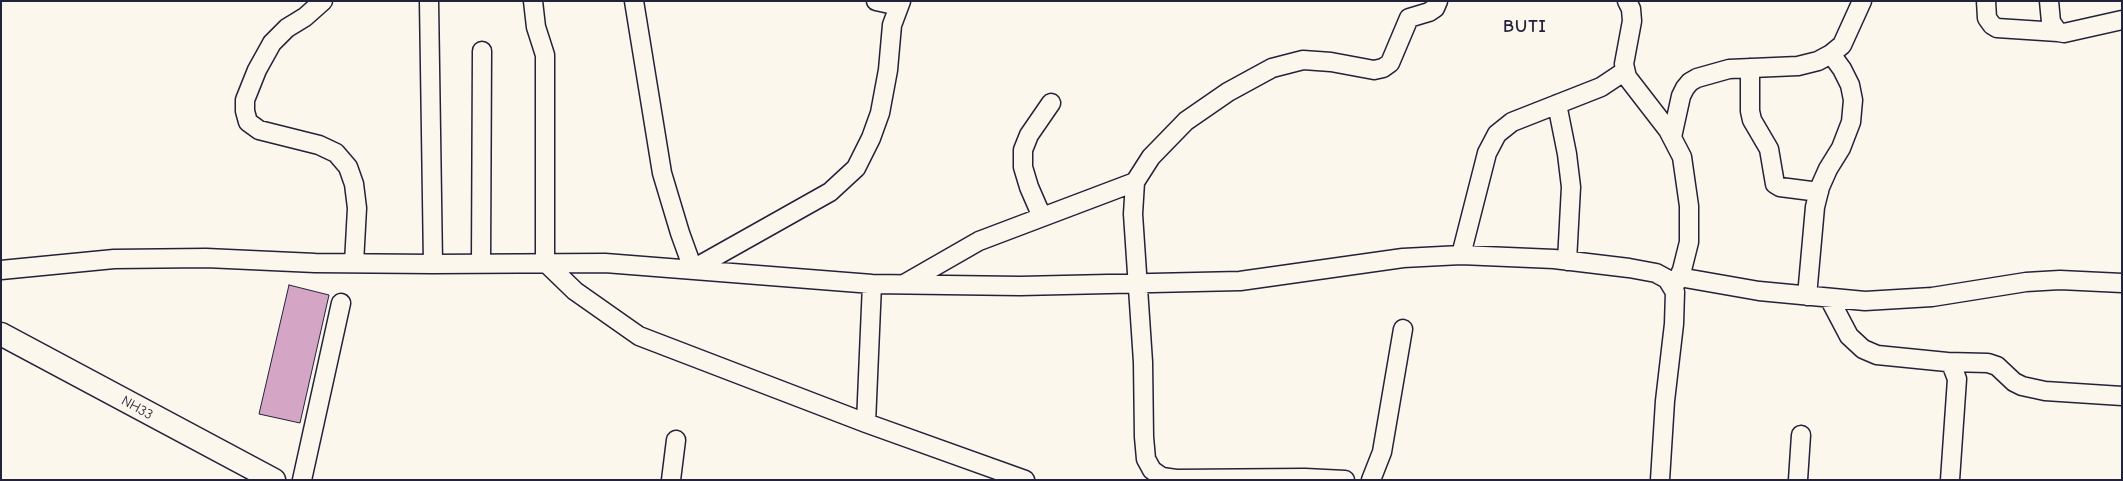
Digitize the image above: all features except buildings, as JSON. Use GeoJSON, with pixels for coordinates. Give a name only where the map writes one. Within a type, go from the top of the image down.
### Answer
{"type":"FeatureCollection","features":[{"type":"Feature","properties":{"kind":"main road","name":"NH33"},"geometry":{"type":"LineString","coordinates":[[1,334],[274,480]]}},
{"type":"Feature","properties":{"kind":"street"},"geometry":{"type":"LineString","coordinates":[[322,1],[305,17],[287,28],[272,43],[257,70],[245,100],[244,111],[248,122],[259,130],[319,145],[336,154],[348,167],[354,184],[357,208],[354,263]]}},
{"type":"Feature","properties":{"kind":"street"},"geometry":{"type":"LineString","coordinates":[[429,1],[433,264]]}},
{"type":"Feature","properties":{"kind":"street"},"geometry":{"type":"LineString","coordinates":[[533,1],[536,27],[545,55],[546,70],[545,262],[575,291],[639,336],[1003,476],[1025,480]]}},
{"type":"Feature","properties":{"kind":"street"},"geometry":{"type":"LineString","coordinates":[[634,1],[662,173],[680,233],[693,269]]}},
{"type":"Feature","properties":{"kind":"street"},"geometry":{"type":"LineString","coordinates":[[693,269],[830,192],[856,168],[871,138],[880,113],[888,70],[892,25],[900,4],[876,1]]}},
{"type":"Feature","properties":{"kind":"street"},"geometry":{"type":"LineString","coordinates":[[1345,480],[1176,479],[1148,475],[1144,436],[1143,362],[1134,214],[1135,182],[1151,157],[1186,121],[1228,92],[1272,68],[1303,60],[1331,62],[1374,70],[1383,68],[1390,63],[1409,18],[1429,12],[1435,8],[1438,1]]}},
{"type":"Feature","properties":{"kind":"street"},"geometry":{"type":"LineString","coordinates":[[1627,1],[1632,21],[1624,64],[1625,71],[1630,82],[1672,137],[1682,157],[1689,206],[1689,242],[1676,283],[1674,324],[1665,401],[1660,480]]}},
{"type":"Feature","properties":{"kind":"street"},"geometry":{"type":"LineString","coordinates":[[1672,137],[1681,96],[1690,82],[1697,78],[1729,69],[1798,66],[1818,61],[1831,54],[1842,45],[1862,1]]}},
{"type":"Feature","properties":{"kind":"street"},"geometry":{"type":"LineString","coordinates":[[1986,1],[1987,18],[1992,26],[1997,28],[2064,33],[2122,20]]}},
{"type":"Feature","properties":{"kind":"street"},"geometry":{"type":"LineString","coordinates":[[2049,1],[2050,22],[2058,32]]}},
{"type":"Feature","properties":{"kind":"street"},"geometry":{"type":"LineString","coordinates":[[481,263],[482,51]]}},
{"type":"Feature","properties":{"kind":"street"},"geometry":{"type":"LineString","coordinates":[[1807,296],[1815,207],[1828,169],[1841,148],[1851,122],[1853,100],[1850,85],[1842,69],[1831,54]]}},
{"type":"Feature","properties":{"kind":"street"},"geometry":{"type":"LineString","coordinates":[[1750,68],[1750,111],[1752,120],[1769,149],[1775,184],[1780,187],[1819,192]]}},
{"type":"Feature","properties":{"kind":"street"},"geometry":{"type":"LineString","coordinates":[[1461,255],[1487,153],[1497,134],[1512,122],[1601,87],[1625,71]]}},
{"type":"Feature","properties":{"kind":"street"},"geometry":{"type":"LineString","coordinates":[[1042,217],[1029,187],[1023,166],[1023,150],[1029,135],[1051,103]]}},
{"type":"Feature","properties":{"kind":"street"},"geometry":{"type":"LineString","coordinates":[[1557,104],[1567,154],[1571,187],[1567,261]]}},
{"type":"Feature","properties":{"kind":"street"},"geometry":{"type":"LineString","coordinates":[[903,284],[979,242],[1135,182]]}},
{"type":"Feature","properties":{"kind":"street"},"geometry":{"type":"LineString","coordinates":[[1,270],[114,259],[206,258],[433,264],[545,262],[605,263],[872,284],[1138,285],[1240,281],[1403,258],[1461,255],[1567,261],[1629,268],[1656,273],[1676,283],[1720,285],[1807,296],[1865,301],[1952,294],[2026,282],[2060,280],[2122,283]]}},
{"type":"Feature","properties":{"kind":"street"},"geometry":{"type":"LineString","coordinates":[[866,423],[872,284]]}},
{"type":"Feature","properties":{"kind":"street"},"geometry":{"type":"LineString","coordinates":[[1829,298],[1849,336],[1863,349],[1877,355],[1947,362],[1988,363],[1997,366],[2014,382],[2045,391],[2122,396]]}},
{"type":"Feature","properties":{"kind":"street"},"geometry":{"type":"LineString","coordinates":[[302,480],[341,303]]}},
{"type":"Feature","properties":{"kind":"street"},"geometry":{"type":"LineString","coordinates":[[1371,480],[1382,452],[1403,329]]}},
{"type":"Feature","properties":{"kind":"street"},"geometry":{"type":"LineString","coordinates":[[1947,362],[1955,370],[1957,379],[1950,480]]}},
{"type":"Feature","properties":{"kind":"street"},"geometry":{"type":"LineString","coordinates":[[1798,480],[1801,435]]}},
{"type":"Feature","properties":{"kind":"street"},"geometry":{"type":"LineString","coordinates":[[671,480],[676,440]]}},
{"type":"Feature","properties":{"kind":"district","name":"BUTI"},"geometry":{"type":"Point","coordinates":[1525,27]}}]}
